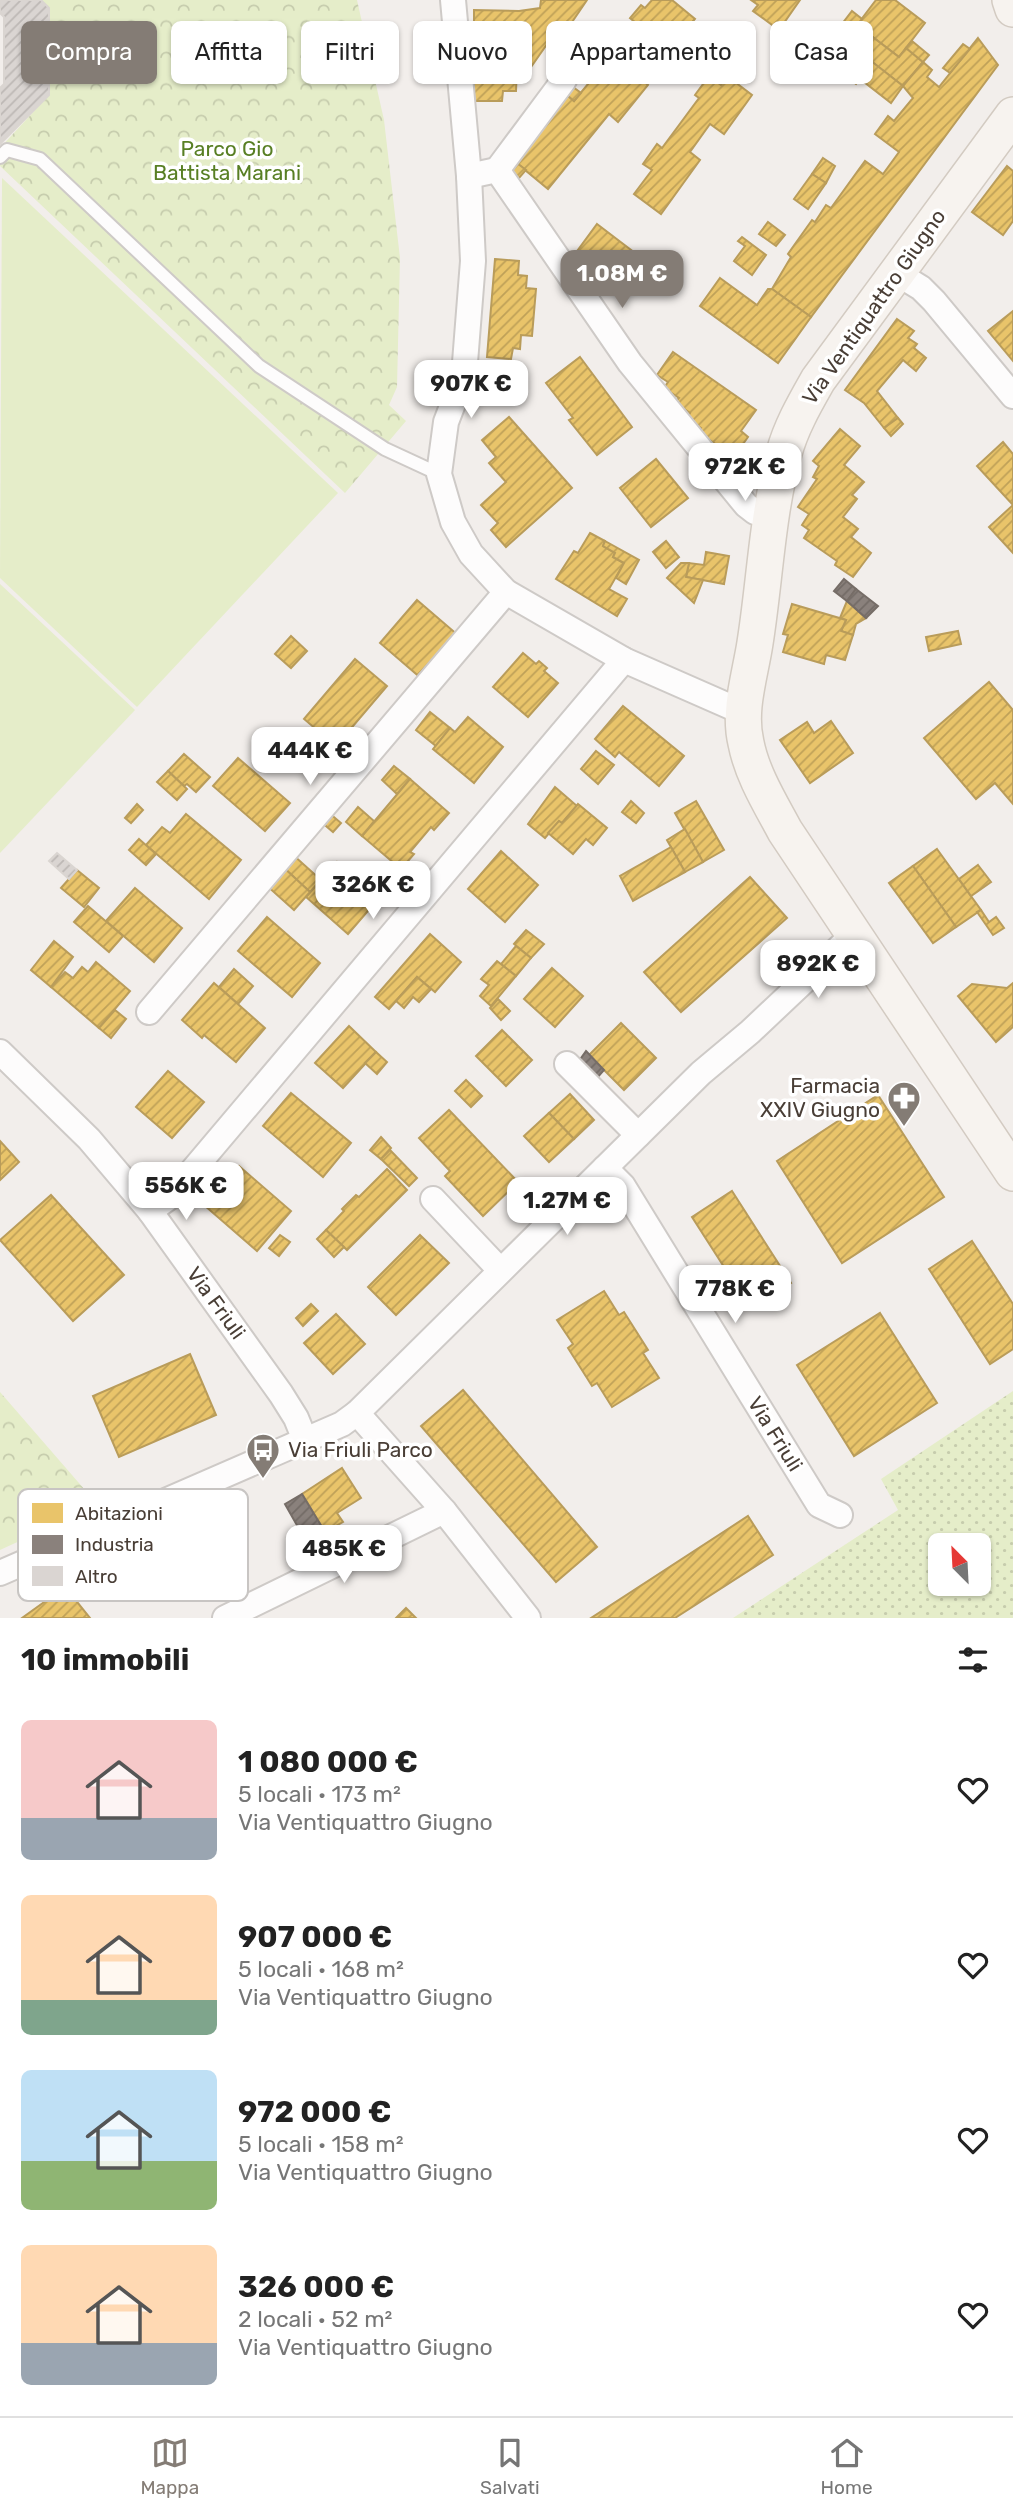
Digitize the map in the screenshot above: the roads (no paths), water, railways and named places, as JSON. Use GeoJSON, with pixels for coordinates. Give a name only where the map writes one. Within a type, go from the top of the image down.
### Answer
{"type":"FeatureCollection","features":[{"type":"Feature","properties":{"kind":"street"},"geometry":{"type":"LineString","coordinates":[[453,0],[469,176],[473,261],[464,375],[446,422],[439,474],[453,522],[471,554],[506,592],[624,660],[731,707],[743,708]]}},
{"type":"Feature","properties":{"kind":"street"},"geometry":{"type":"LineString","coordinates":[[1010,0],[1013,9]]}},
{"type":"Feature","properties":{"kind":"street"},"geometry":{"type":"LineString","coordinates":[[469,176],[497,170],[561,84]]}},
{"type":"Feature","properties":{"kind":"street","name":"Via Ventiquattro Giugno"},"geometry":{"type":"LineString","coordinates":[[1013,115],[895,272],[818,380],[797,417],[785,451],[771,516],[755,643],[743,708],[746,743],[758,780],[785,831],[1013,1172]]}},
{"type":"Feature","properties":{"kind":"street"},"geometry":{"type":"LineString","coordinates":[[497,170],[630,363],[746,505],[755,512],[771,516]]}},
{"type":"Feature","properties":{"kind":"street"},"geometry":{"type":"LineString","coordinates":[[895,272],[934,301],[1013,396]]}},
{"type":"Feature","properties":{"kind":"street"},"geometry":{"type":"LineString","coordinates":[[149,1012],[506,592]]}},
{"type":"Feature","properties":{"kind":"street"},"geometry":{"type":"LineString","coordinates":[[150,1212],[170,1196],[624,660]]}},
{"type":"Feature","properties":{"kind":"street"},"geometry":{"type":"LineString","coordinates":[[193,1489],[342,1424],[357,1413],[701,1073],[750,1032],[854,934]]}},
{"type":"Feature","properties":{"kind":"street","name":"Via Friuli"},"geometry":{"type":"LineString","coordinates":[[0,1052],[89,1139],[150,1212],[281,1394],[296,1418],[305,1440]]}},
{"type":"Feature","properties":{"kind":"street"},"geometry":{"type":"LineString","coordinates":[[567,1063],[638,1135]]}},
{"type":"Feature","properties":{"kind":"street","name":"Via Friuli"},"geometry":{"type":"LineString","coordinates":[[605,1168],[622,1186],[819,1505],[841,1515]]}},
{"type":"Feature","properties":{"kind":"street"},"geometry":{"type":"LineString","coordinates":[[433,1199],[500,1270]]}},
{"type":"Feature","properties":{"kind":"street"},"geometry":{"type":"LineString","coordinates":[[357,1413],[444,1511],[527,1618]]}},
{"type":"Feature","properties":{"kind":"street"},"geometry":{"type":"LineString","coordinates":[[225,1618],[444,1511]]}},
{"type":"Feature","properties":{"kind":"street"},"geometry":{"type":"LineString","coordinates":[[0,1573],[18,1565]]}},
{"type":"Feature","properties":{"kind":"lane"},"geometry":{"type":"LineString","coordinates":[[0,156],[7,150],[40,159],[259,366],[385,449],[439,474]]}},
{"type":"Feature","properties":{"kind":"place","name":"Farmacia XXIV Giugno"},"geometry":{"type":"Point","coordinates":[904,1128]}},
{"type":"Feature","properties":{"kind":"place","name":"Via Friuli Parco"},"geometry":{"type":"Point","coordinates":[263,1480]}},
{"type":"Feature","properties":{"kind":"park label","name":"Parco Gio Battista Marani"},"geometry":{"type":"Point","coordinates":[227,161]}}]}
